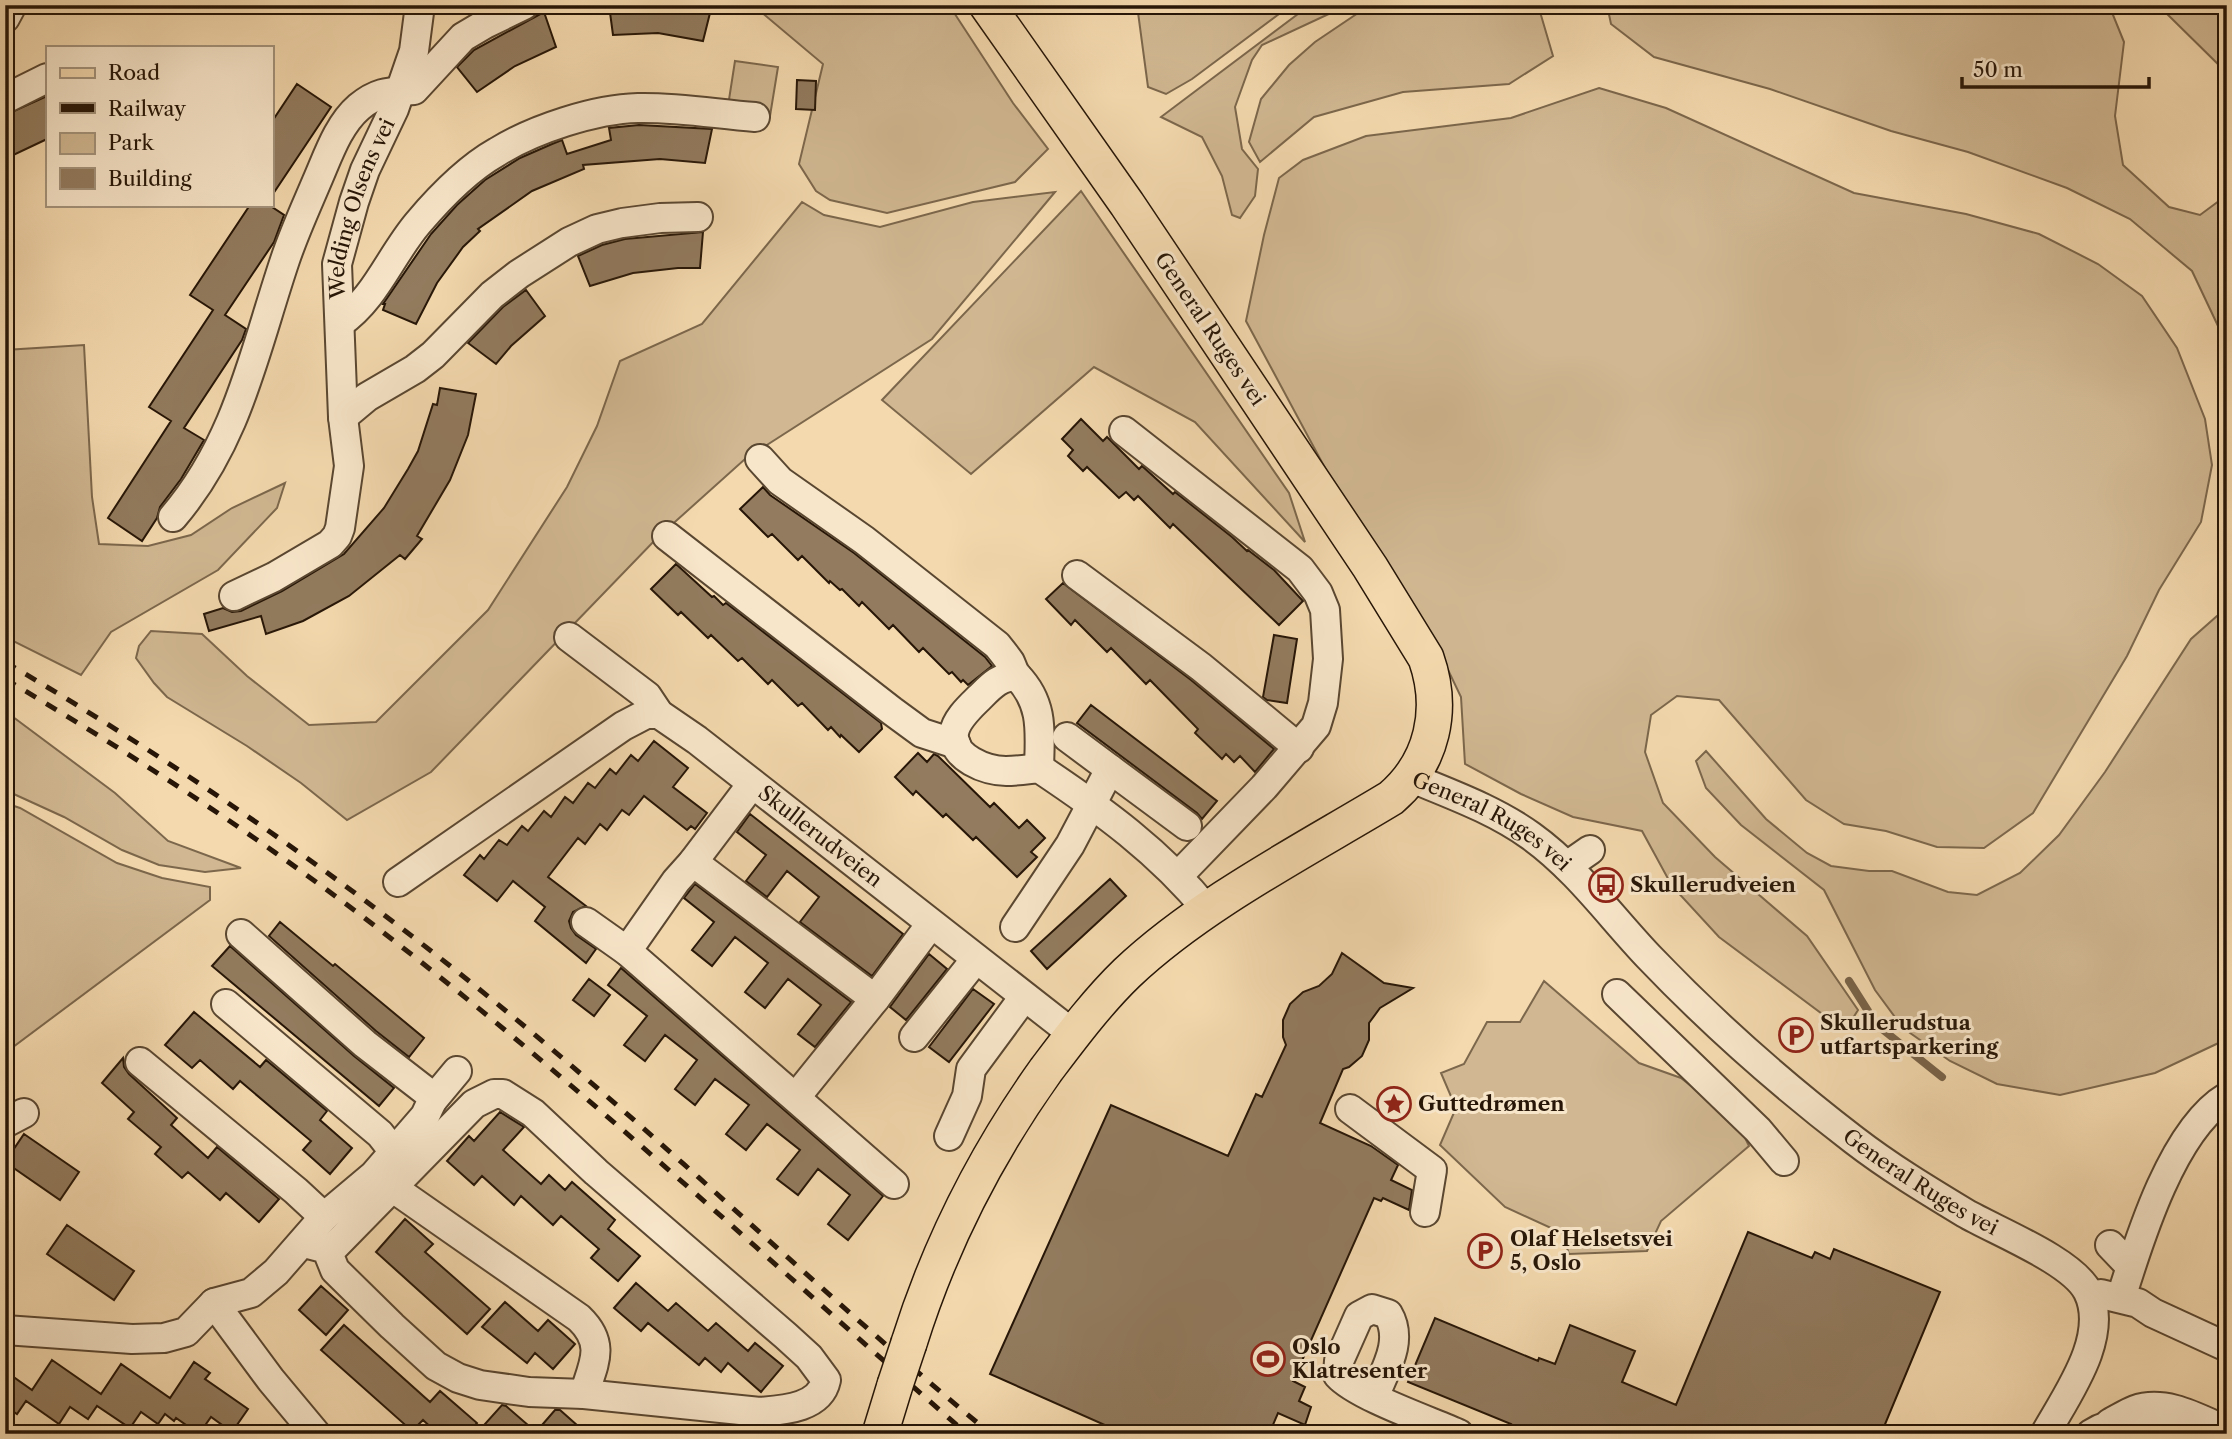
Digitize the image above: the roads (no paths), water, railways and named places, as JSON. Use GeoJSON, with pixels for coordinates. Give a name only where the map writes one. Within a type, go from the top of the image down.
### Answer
{"type":"FeatureCollection","features":[{"type":"Feature","properties":{"kind":"main road","name":"General Ruges vei"},"geometry":{"type":"LineString","coordinates":[[987,5],[1127,204],[1370,567],[1422,651],[1431,674],[1435,708],[1433,732],[1412,778]]}},
{"type":"Feature","properties":{"kind":"main road"},"geometry":{"type":"LineString","coordinates":[[880,1434],[933,1275],[978,1176],[1018,1110],[1073,1034],[1127,973],[1169,938],[1243,887],[1391,799],[1412,778]]}},
{"type":"Feature","properties":{"kind":"street"},"geometry":{"type":"LineString","coordinates":[[5,18],[12,5]]}},
{"type":"Feature","properties":{"kind":"street","name":"Welding Olsens vei"},"geometry":{"type":"LineString","coordinates":[[234,596],[274,577],[330,544],[337,536],[349,466],[343,417],[337,264],[365,170],[400,91],[414,48],[420,5]]}},
{"type":"Feature","properties":{"kind":"street"},"geometry":{"type":"LineString","coordinates":[[173,517],[202,479],[236,414],[285,261],[332,147],[358,108],[386,92],[414,90],[463,37],[524,5]]}},
{"type":"Feature","properties":{"kind":"street"},"geometry":{"type":"LineString","coordinates":[[5,99],[46,78]]}},
{"type":"Feature","properties":{"kind":"street"},"geometry":{"type":"LineString","coordinates":[[340,323],[369,297],[402,244],[436,203],[477,164],[498,150],[579,118],[635,108],[700,110],[755,117]]}},
{"type":"Feature","properties":{"kind":"street"},"geometry":{"type":"LineString","coordinates":[[343,417],[368,397],[415,369],[433,355],[492,295],[569,242],[597,229],[622,223],[698,217]]}},
{"type":"Feature","properties":{"kind":"street"},"geometry":{"type":"LineString","coordinates":[[1124,431],[1300,569],[1318,593],[1325,610],[1328,659],[1316,726],[1264,788],[1178,876]]}},
{"type":"Feature","properties":{"kind":"street"},"geometry":{"type":"LineString","coordinates":[[760,459],[780,481],[864,540],[996,645],[1036,704],[1040,719],[1039,768]]}},
{"type":"Feature","properties":{"kind":"street"},"geometry":{"type":"LineString","coordinates":[[667,536],[892,712],[922,733],[956,744]]}},
{"type":"Feature","properties":{"kind":"street"},"geometry":{"type":"LineString","coordinates":[[1077,575],[1201,667],[1299,748]]}},
{"type":"Feature","properties":{"kind":"street","name":"Skullerudveien"},"geometry":{"type":"LineString","coordinates":[[569,637],[647,696],[659,714],[697,740],[1073,1034]]}},
{"type":"Feature","properties":{"kind":"street"},"geometry":{"type":"LineString","coordinates":[[1017,676],[1007,676],[995,682],[958,722],[954,733],[956,744],[965,757],[991,770],[1039,768],[1136,838],[1178,876],[1208,911]]}},
{"type":"Feature","properties":{"kind":"street"},"geometry":{"type":"LineString","coordinates":[[397,882],[623,726],[646,714],[659,714]]}},
{"type":"Feature","properties":{"kind":"street"},"geometry":{"type":"LineString","coordinates":[[1067,737],[1186,826]]}},
{"type":"Feature","properties":{"kind":"street"},"geometry":{"type":"LineString","coordinates":[[1015,927],[1056,868],[1110,769]]}},
{"type":"Feature","properties":{"kind":"street","name":"General Ruges vei"},"geometry":{"type":"LineString","coordinates":[[1412,778],[1505,819],[1550,850],[1649,957],[1791,1091],[1907,1178],[2068,1270],[2081,1281],[2088,1293]]}},
{"type":"Feature","properties":{"kind":"street"},"geometry":{"type":"LineString","coordinates":[[627,951],[676,881],[752,784]]}},
{"type":"Feature","properties":{"kind":"street"},"geometry":{"type":"LineString","coordinates":[[1567,866],[1590,850]]}},
{"type":"Feature","properties":{"kind":"street"},"geometry":{"type":"LineString","coordinates":[[693,862],[875,999]]}},
{"type":"Feature","properties":{"kind":"street"},"geometry":{"type":"LineString","coordinates":[[586,922],[627,951],[894,1184]]}},
{"type":"Feature","properties":{"kind":"street"},"geometry":{"type":"LineString","coordinates":[[796,1097],[875,999],[931,923]]}},
{"type":"Feature","properties":{"kind":"street"},"geometry":{"type":"LineString","coordinates":[[241,934],[366,1044],[427,1092],[432,1101]]}},
{"type":"Feature","properties":{"kind":"street"},"geometry":{"type":"LineString","coordinates":[[914,1037],[976,959]]}},
{"type":"Feature","properties":{"kind":"street"},"geometry":{"type":"LineString","coordinates":[[1617,994],[1758,1130],[1784,1161]]}},
{"type":"Feature","properties":{"kind":"street"},"geometry":{"type":"LineString","coordinates":[[949,1136],[967,1096],[971,1069],[1024,997]]}},
{"type":"Feature","properties":{"kind":"street"},"geometry":{"type":"LineString","coordinates":[[226,1003],[380,1134],[394,1152]]}},
{"type":"Feature","properties":{"kind":"street"},"geometry":{"type":"LineString","coordinates":[[140,1062],[324,1217]]}},
{"type":"Feature","properties":{"kind":"street"},"geometry":{"type":"LineString","coordinates":[[5,1330],[132,1339],[164,1338],[186,1332],[214,1303],[251,1293],[276,1272],[315,1247],[324,1217],[374,1175],[425,1116],[432,1101],[457,1071]]}},
{"type":"Feature","properties":{"kind":"street"},"geometry":{"type":"LineString","coordinates":[[494,1094],[512,1098],[533,1113],[617,1191],[786,1336],[808,1357],[826,1380],[824,1389],[803,1405],[760,1412],[584,1394],[529,1392],[480,1385],[458,1378],[436,1366],[335,1270],[315,1247],[331,1250],[474,1104],[494,1094]]}},
{"type":"Feature","properties":{"kind":"street"},"geometry":{"type":"LineString","coordinates":[[2130,1266],[2149,1212],[2177,1157],[2207,1112],[2227,1097]]}},
{"type":"Feature","properties":{"kind":"street"},"geometry":{"type":"LineString","coordinates":[[1350,1109],[1432,1170],[1425,1212]]}},
{"type":"Feature","properties":{"kind":"street"},"geometry":{"type":"LineString","coordinates":[[393,1188],[579,1318],[590,1329],[596,1343],[596,1358],[584,1394]]}},
{"type":"Feature","properties":{"kind":"street"},"geometry":{"type":"LineString","coordinates":[[2110,1245],[2130,1266],[2137,1296],[2153,1314],[2227,1347]]}},
{"type":"Feature","properties":{"kind":"street"},"geometry":{"type":"LineString","coordinates":[[2045,1434],[2081,1368],[2091,1342],[2093,1306],[2088,1293],[2137,1296]]}},
{"type":"Feature","properties":{"kind":"street"},"geometry":{"type":"LineString","coordinates":[[214,1303],[271,1380],[316,1434]]}},
{"type":"Feature","properties":{"kind":"street"},"geometry":{"type":"LineString","coordinates":[[1374,1397],[1459,1434]]}},
{"type":"Feature","properties":{"kind":"street"},"geometry":{"type":"LineString","coordinates":[[2101,1428],[2135,1410],[2156,1407],[2186,1414],[2227,1431]]}},
{"type":"Feature","properties":{"kind":"street"},"geometry":{"type":"LineString","coordinates":[[2101,1428],[2142,1425],[2170,1434]]}},
{"type":"Feature","properties":{"kind":"waterway"},"geometry":{"type":"LineString","coordinates":[[1849,981],[1868,1011]]}},
{"type":"Feature","properties":{"kind":"waterway"},"geometry":{"type":"LineString","coordinates":[[1882,1029],[1942,1077]]}},
{"type":"Feature","properties":{"kind":"railway"},"geometry":{"type":"LineString","coordinates":[[5,662],[71,701],[263,827],[447,963],[568,1063],[869,1330],[991,1434]]}},
{"type":"Feature","properties":{"kind":"railway"},"geometry":{"type":"LineString","coordinates":[[5,679],[203,803],[347,904],[393,940],[540,1059],[967,1434]]}},
{"type":"Feature","properties":{"kind":"place","name":"Skullerudveien"},"geometry":{"type":"Point","coordinates":[1606,885]}},
{"type":"Feature","properties":{"kind":"place","name":"Skullerudstua utfartsparkering"},"geometry":{"type":"Point","coordinates":[1796,1035]}},
{"type":"Feature","properties":{"kind":"place","name":"Guttedrømen"},"geometry":{"type":"Point","coordinates":[1394,1104]}},
{"type":"Feature","properties":{"kind":"place","name":"Olaf Helsetsvei 5, Oslo"},"geometry":{"type":"Point","coordinates":[1485,1251]}},
{"type":"Feature","properties":{"kind":"place","name":"Oslo Klatresenter"},"geometry":{"type":"Point","coordinates":[1268,1359]}}]}
